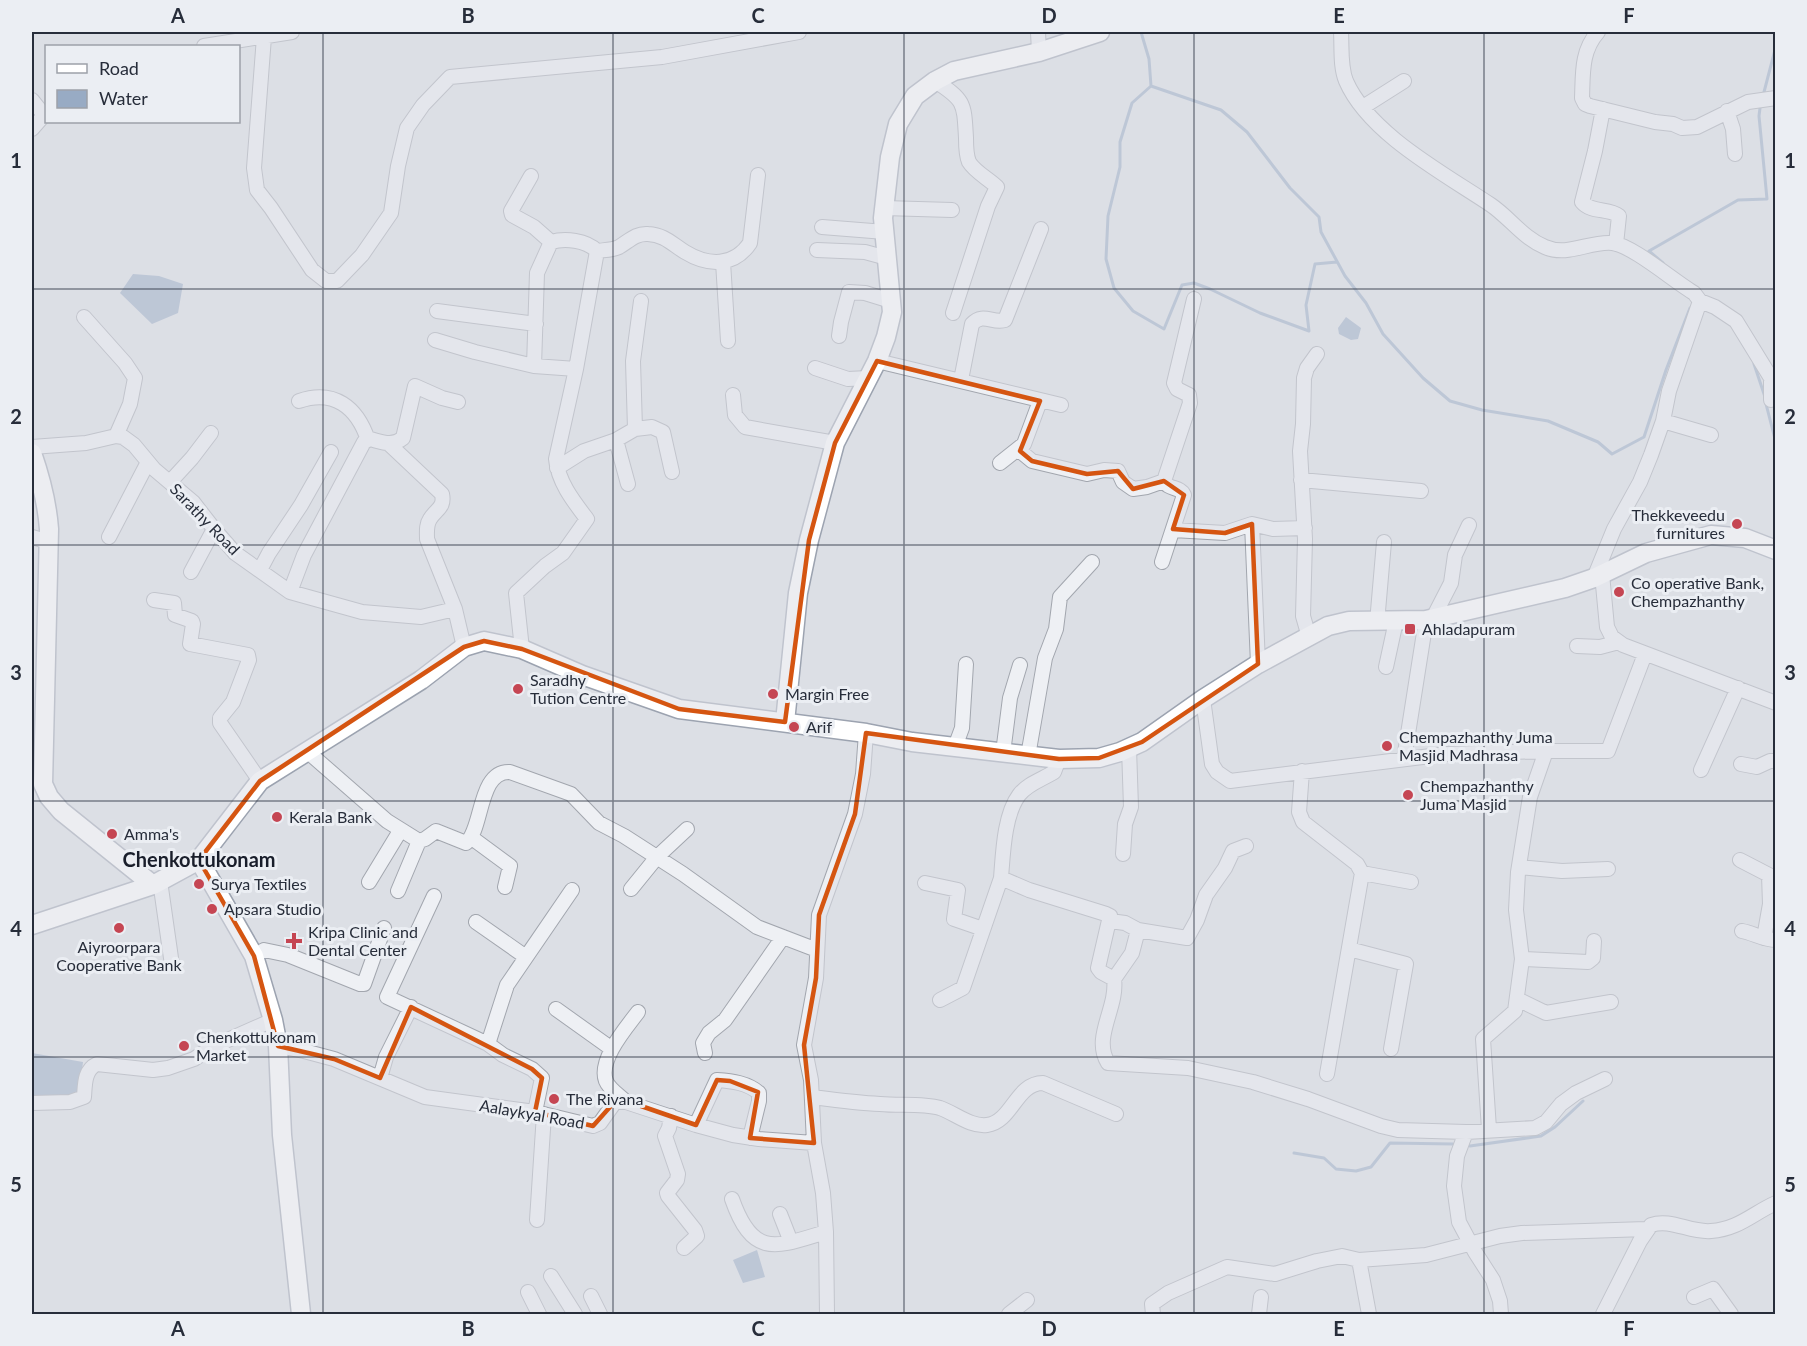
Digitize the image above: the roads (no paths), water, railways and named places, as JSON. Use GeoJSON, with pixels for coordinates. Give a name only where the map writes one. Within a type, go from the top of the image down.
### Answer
{"type":"FeatureCollection","features":[{"type":"Feature","properties":{"kind":"main road"},"geometry":{"type":"LineString","coordinates":[[785,722],[802,565],[835,443],[877,361],[890,320],[891,301],[885,208],[890,157],[898,124],[915,96],[935,81],[954,71],[1039,52],[1100,32]]}},
{"type":"Feature","properties":{"kind":"main road"},"geometry":{"type":"LineString","coordinates":[[32,453],[46,500],[40,539],[37,781],[61,812],[157,883]]}},
{"type":"Feature","properties":{"kind":"main road"},"geometry":{"type":"LineString","coordinates":[[32,925],[157,883],[199,860],[260,781],[421,680],[464,647],[484,641],[522,649],[582,675],[679,709],[1028,756],[1059,759],[1099,758],[1142,742],[1258,664],[1328,626],[1349,621],[1429,619],[1564,588],[1598,576],[1646,553],[1711,535],[1745,538],[1776,550]]}},
{"type":"Feature","properties":{"kind":"main road"},"geometry":{"type":"LineString","coordinates":[[199,860],[254,956],[273,1020],[278,1046],[282,1135],[301,1314]]}},
{"type":"Feature","properties":{"kind":"street"},"geometry":{"type":"LineString","coordinates":[[211,45],[292,32]]}},
{"type":"Feature","properties":{"kind":"street"},"geometry":{"type":"LineString","coordinates":[[264,37],[254,168],[257,190],[272,208],[312,270],[326,281],[337,281],[362,255],[391,213],[398,166],[407,128],[423,105],[450,77],[662,57],[799,32]]}},
{"type":"Feature","properties":{"kind":"street"},"geometry":{"type":"LineString","coordinates":[[1038,32],[1039,52]]}},
{"type":"Feature","properties":{"kind":"street"},"geometry":{"type":"LineString","coordinates":[[1341,32],[1342,69],[1347,82],[1363,107],[1393,137],[1422,161],[1494,207],[1526,236],[1546,247],[1561,251],[1616,244],[1630,250],[1694,293],[1700,301],[1715,307],[1736,321],[1771,378],[1771,400]]}},
{"type":"Feature","properties":{"kind":"street"},"geometry":{"type":"LineString","coordinates":[[1598,32],[1591,39],[1584,56],[1582,98],[1585,104],[1682,128],[1697,127],[1748,102],[1776,98]]}},
{"type":"Feature","properties":{"kind":"street"},"geometry":{"type":"LineString","coordinates":[[935,81],[954,93],[962,102],[970,164],[997,187],[988,206],[953,314]]}},
{"type":"Feature","properties":{"kind":"street"},"geometry":{"type":"LineString","coordinates":[[1363,107],[1404,81]]}},
{"type":"Feature","properties":{"kind":"street"},"geometry":{"type":"LineString","coordinates":[[32,100],[45,114],[32,129]]}},
{"type":"Feature","properties":{"kind":"street"},"geometry":{"type":"LineString","coordinates":[[1603,109],[1582,202],[1588,208],[1619,216],[1616,244]]}},
{"type":"Feature","properties":{"kind":"street"},"geometry":{"type":"LineString","coordinates":[[1727,111],[1733,129],[1735,154]]}},
{"type":"Feature","properties":{"kind":"street"},"geometry":{"type":"LineString","coordinates":[[597,251],[613,249],[634,236],[646,234],[670,240],[684,252],[701,259],[723,262],[735,259],[750,243],[759,175]]}},
{"type":"Feature","properties":{"kind":"street"},"geometry":{"type":"LineString","coordinates":[[531,176],[511,211],[513,215],[534,227],[551,242]]}},
{"type":"Feature","properties":{"kind":"street"},"geometry":{"type":"LineString","coordinates":[[885,208],[952,210]]}},
{"type":"Feature","properties":{"kind":"street"},"geometry":{"type":"LineString","coordinates":[[822,226],[885,232]]}},
{"type":"Feature","properties":{"kind":"street"},"geometry":{"type":"LineString","coordinates":[[960,380],[970,344],[972,324],[977,319],[983,318],[1005,320],[1041,229]]}},
{"type":"Feature","properties":{"kind":"street"},"geometry":{"type":"LineString","coordinates":[[534,366],[537,273],[551,242],[560,239],[590,244],[597,251]]}},
{"type":"Feature","properties":{"kind":"street"},"geometry":{"type":"LineString","coordinates":[[817,250],[865,252],[887,258]]}},
{"type":"Feature","properties":{"kind":"street"},"geometry":{"type":"LineString","coordinates":[[522,649],[516,592],[563,553],[587,519],[573,500],[557,468],[558,450],[576,369],[597,251]]}},
{"type":"Feature","properties":{"kind":"street"},"geometry":{"type":"LineString","coordinates":[[723,262],[728,341]]}},
{"type":"Feature","properties":{"kind":"street"},"geometry":{"type":"LineString","coordinates":[[839,336],[849,292],[865,293],[891,301]]}},
{"type":"Feature","properties":{"kind":"street"},"geometry":{"type":"LineString","coordinates":[[1164,482],[1190,403],[1189,395],[1177,390],[1174,383],[1194,299]]}},
{"type":"Feature","properties":{"kind":"street"},"geometry":{"type":"LineString","coordinates":[[634,429],[633,361],[640,301]]}},
{"type":"Feature","properties":{"kind":"street"},"geometry":{"type":"LineString","coordinates":[[1700,301],[1669,391],[1663,421],[1652,455],[1614,529],[1598,576],[1607,627],[1612,637],[1619,642],[1645,654],[1776,703]]}},
{"type":"Feature","properties":{"kind":"street"},"geometry":{"type":"LineString","coordinates":[[437,311],[536,324]]}},
{"type":"Feature","properties":{"kind":"street"},"geometry":{"type":"LineString","coordinates":[[32,447],[86,443],[116,436],[130,404],[135,378],[125,363],[84,317]]}},
{"type":"Feature","properties":{"kind":"street"},"geometry":{"type":"LineString","coordinates":[[435,340],[534,366],[576,369]]}},
{"type":"Feature","properties":{"kind":"street"},"geometry":{"type":"LineString","coordinates":[[1309,637],[1304,616],[1305,528],[1300,480],[1300,451],[1303,435],[1304,378],[1307,368],[1317,354]]}},
{"type":"Feature","properties":{"kind":"street"},"geometry":{"type":"LineString","coordinates":[[877,361],[1061,405]]}},
{"type":"Feature","properties":{"kind":"street"},"geometry":{"type":"LineString","coordinates":[[815,368],[848,379],[868,378]]}},
{"type":"Feature","properties":{"kind":"street"},"geometry":{"type":"LineString","coordinates":[[368,440],[389,444],[403,438],[415,386],[442,398],[458,402]]}},
{"type":"Feature","properties":{"kind":"street"},"geometry":{"type":"LineString","coordinates":[[733,395],[735,415],[746,427],[835,443]]}},
{"type":"Feature","properties":{"kind":"street"},"geometry":{"type":"LineString","coordinates":[[299,401],[327,397],[337,400],[352,410],[365,430],[368,440]]}},
{"type":"Feature","properties":{"kind":"street"},"geometry":{"type":"LineString","coordinates":[[1000,463],[1019,450],[1027,438],[1041,401]]}},
{"type":"Feature","properties":{"kind":"street"},"geometry":{"type":"LineString","coordinates":[[1663,421],[1711,435]]}},
{"type":"Feature","properties":{"kind":"street"},"geometry":{"type":"LineString","coordinates":[[557,468],[584,451],[616,440],[634,429],[652,427],[663,432],[672,472]]}},
{"type":"Feature","properties":{"kind":"street"},"geometry":{"type":"LineString","coordinates":[[170,482],[211,433]]}},
{"type":"Feature","properties":{"kind":"street","name":"Sarathy Road"},"geometry":{"type":"LineString","coordinates":[[116,436],[134,445],[148,462],[193,502],[235,553],[290,592],[362,612],[422,617],[455,609]]}},
{"type":"Feature","properties":{"kind":"street"},"geometry":{"type":"LineString","coordinates":[[290,592],[304,555],[359,449],[368,440]]}},
{"type":"Feature","properties":{"kind":"street"},"geometry":{"type":"LineString","coordinates":[[616,440],[628,484]]}},
{"type":"Feature","properties":{"kind":"street"},"geometry":{"type":"LineString","coordinates":[[389,444],[442,494],[444,502],[429,520],[427,539],[455,609],[464,647]]}},
{"type":"Feature","properties":{"kind":"street"},"geometry":{"type":"LineString","coordinates":[[1019,450],[1032,461],[1087,474],[1104,470],[1118,471],[1123,482],[1133,489],[1164,482]]}},
{"type":"Feature","properties":{"kind":"street"},"geometry":{"type":"LineString","coordinates":[[260,570],[331,452]]}},
{"type":"Feature","properties":{"kind":"street"},"geometry":{"type":"LineString","coordinates":[[109,537],[148,462]]}},
{"type":"Feature","properties":{"kind":"street"},"geometry":{"type":"LineString","coordinates":[[1300,480],[1365,484],[1421,491]]}},
{"type":"Feature","properties":{"kind":"street"},"geometry":{"type":"LineString","coordinates":[[1162,562],[1184,495],[1180,490],[1167,486],[1164,482]]}},
{"type":"Feature","properties":{"kind":"street"},"geometry":{"type":"LineString","coordinates":[[1173,530],[1225,533],[1252,524],[1273,530],[1305,528]]}},
{"type":"Feature","properties":{"kind":"street"},"geometry":{"type":"LineString","coordinates":[[1252,524],[1258,664]]}},
{"type":"Feature","properties":{"kind":"street"},"geometry":{"type":"LineString","coordinates":[[1404,759],[1429,619],[1451,583],[1455,555],[1469,525]]}},
{"type":"Feature","properties":{"kind":"street"},"geometry":{"type":"LineString","coordinates":[[191,572],[214,530]]}},
{"type":"Feature","properties":{"kind":"street"},"geometry":{"type":"LineString","coordinates":[[1384,542],[1378,611],[1387,621],[1386,667]]}},
{"type":"Feature","properties":{"kind":"street"},"geometry":{"type":"LineString","coordinates":[[1028,756],[1045,658],[1056,629],[1060,597],[1092,562]]}},
{"type":"Feature","properties":{"kind":"street"},"geometry":{"type":"LineString","coordinates":[[154,600],[174,603],[175,615],[192,621],[190,644],[248,655],[249,660],[233,702],[220,718],[220,723],[260,781]]}},
{"type":"Feature","properties":{"kind":"street"},"geometry":{"type":"LineString","coordinates":[[1577,646],[1600,647],[1619,642]]}},
{"type":"Feature","properties":{"kind":"street"},"geometry":{"type":"LineString","coordinates":[[1203,699],[1212,764],[1217,772],[1230,781],[1447,754],[1608,751],[1645,654]]}},
{"type":"Feature","properties":{"kind":"street"},"geometry":{"type":"LineString","coordinates":[[955,747],[962,728],[966,664]]}},
{"type":"Feature","properties":{"kind":"street"},"geometry":{"type":"LineString","coordinates":[[1004,753],[1010,698],[1020,666]]}},
{"type":"Feature","properties":{"kind":"street"},"geometry":{"type":"LineString","coordinates":[[1701,770],[1738,688]]}},
{"type":"Feature","properties":{"kind":"street"},"geometry":{"type":"LineString","coordinates":[[827,1314],[826,1232],[814,1143],[811,1080],[804,1045],[816,978],[819,915],[855,814],[863,774],[866,733]]}},
{"type":"Feature","properties":{"kind":"street"},"geometry":{"type":"LineString","coordinates":[[1123,854],[1125,824],[1131,807],[1129,748]]}},
{"type":"Feature","properties":{"kind":"street"},"geometry":{"type":"LineString","coordinates":[[1489,1130],[1484,1039],[1515,1011],[1521,959],[1516,910],[1519,867],[1530,797],[1546,751]]}},
{"type":"Feature","properties":{"kind":"street"},"geometry":{"type":"LineString","coordinates":[[308,752],[400,831],[419,841],[436,831],[466,843],[472,838],[490,784],[498,774],[510,772],[571,794],[599,823],[657,857],[757,927],[818,950]]}},
{"type":"Feature","properties":{"kind":"street"},"geometry":{"type":"LineString","coordinates":[[940,1000],[963,988],[1001,878],[1011,809],[1019,794],[1054,772],[1059,759]]}},
{"type":"Feature","properties":{"kind":"street"},"geometry":{"type":"LineString","coordinates":[[1741,764],[1757,767],[1770,761],[1776,761]]}},
{"type":"Feature","properties":{"kind":"street"},"geometry":{"type":"LineString","coordinates":[[1302,771],[1299,812],[1303,822],[1357,864],[1362,873],[1327,1074]]}},
{"type":"Feature","properties":{"kind":"street"},"geometry":{"type":"LineString","coordinates":[[632,889],[657,857],[687,829]]}},
{"type":"Feature","properties":{"kind":"street"},"geometry":{"type":"LineString","coordinates":[[369,882],[400,831]]}},
{"type":"Feature","properties":{"kind":"street"},"geometry":{"type":"LineString","coordinates":[[472,838],[510,866],[505,887]]}},
{"type":"Feature","properties":{"kind":"street"},"geometry":{"type":"LineString","coordinates":[[399,891],[419,841]]}},
{"type":"Feature","properties":{"kind":"street"},"geometry":{"type":"LineString","coordinates":[[1110,921],[1138,930],[1187,938],[1197,920],[1206,895],[1225,868],[1233,851],[1246,846]]}},
{"type":"Feature","properties":{"kind":"street"},"geometry":{"type":"LineString","coordinates":[[1740,860],[1769,875],[1770,939],[1742,931]]}},
{"type":"Feature","properties":{"kind":"street"},"geometry":{"type":"LineString","coordinates":[[1519,867],[1562,871],[1608,869]]}},
{"type":"Feature","properties":{"kind":"street"},"geometry":{"type":"LineString","coordinates":[[1362,873],[1411,882]]}},
{"type":"Feature","properties":{"kind":"street"},"geometry":{"type":"LineString","coordinates":[[1001,878],[1029,890],[1110,916],[1098,968],[1114,979]]}},
{"type":"Feature","properties":{"kind":"street"},"geometry":{"type":"LineString","coordinates":[[157,883],[172,965]]}},
{"type":"Feature","properties":{"kind":"street"},"geometry":{"type":"LineString","coordinates":[[926,883],[958,890],[954,919],[983,929]]}},
{"type":"Feature","properties":{"kind":"street"},"geometry":{"type":"LineString","coordinates":[[488,1044],[507,986],[572,890]]}},
{"type":"Feature","properties":{"kind":"street"},"geometry":{"type":"LineString","coordinates":[[434,896],[387,997],[488,1044],[503,1055],[532,1069],[542,1078],[537,1220]]}},
{"type":"Feature","properties":{"kind":"street"},"geometry":{"type":"LineString","coordinates":[[476,922],[526,957]]}},
{"type":"Feature","properties":{"kind":"street"},"geometry":{"type":"LineString","coordinates":[[254,956],[264,950],[288,955],[364,984],[384,928]]}},
{"type":"Feature","properties":{"kind":"street"},"geometry":{"type":"LineString","coordinates":[[1138,930],[1132,953],[1114,979],[1116,990],[1102,1040],[1102,1054],[1108,1064],[1188,1068],[1253,1082],[1398,1130],[1466,1132],[1535,1128],[1546,1122],[1561,1104],[1576,1093],[1605,1079]]}},
{"type":"Feature","properties":{"kind":"street"},"geometry":{"type":"LineString","coordinates":[[705,1053],[703,1043],[709,1033],[725,1020],[783,937]]}},
{"type":"Feature","properties":{"kind":"street"},"geometry":{"type":"LineString","coordinates":[[1521,959],[1588,962],[1593,958],[1594,941]]}},
{"type":"Feature","properties":{"kind":"street"},"geometry":{"type":"LineString","coordinates":[[1349,949],[1406,964],[1390,1049]]}},
{"type":"Feature","properties":{"kind":"street"},"geometry":{"type":"LineString","coordinates":[[1517,999],[1546,1013],[1611,1002]]}},
{"type":"Feature","properties":{"kind":"street"},"geometry":{"type":"LineString","coordinates":[[380,1078],[386,1057],[411,1007]]}},
{"type":"Feature","properties":{"kind":"street"},"geometry":{"type":"LineString","coordinates":[[556,1009],[612,1049]]}},
{"type":"Feature","properties":{"kind":"street"},"geometry":{"type":"LineString","coordinates":[[638,1012],[612,1049],[605,1070],[607,1084],[619,1099],[696,1125],[750,1138],[814,1143]]}},
{"type":"Feature","properties":{"kind":"street"},"geometry":{"type":"LineString","coordinates":[[32,1103],[70,1102],[84,1098],[87,1075],[92,1066],[97,1064],[153,1070],[168,1068],[194,1059],[212,1047],[273,1020]]}},
{"type":"Feature","properties":{"kind":"street","name":"Aalaykyal Road"},"geometry":{"type":"LineString","coordinates":[[278,1046],[304,1050],[334,1059],[425,1096],[539,1113],[593,1126],[600,1123],[619,1099]]}},
{"type":"Feature","properties":{"kind":"street"},"geometry":{"type":"LineString","coordinates":[[696,1125],[717,1080],[730,1081],[751,1087],[759,1093],[750,1138]]}},
{"type":"Feature","properties":{"kind":"street"},"geometry":{"type":"LineString","coordinates":[[812,1097],[871,1104],[939,1108],[983,1126],[1000,1119],[1028,1086],[1042,1083],[1116,1114]]}},
{"type":"Feature","properties":{"kind":"street"},"geometry":{"type":"LineString","coordinates":[[671,1116],[665,1136],[678,1174],[677,1180],[667,1192],[697,1236],[684,1248]]}},
{"type":"Feature","properties":{"kind":"street"},"geometry":{"type":"LineString","coordinates":[[1466,1132],[1457,1156],[1454,1186],[1459,1222],[1493,1280],[1500,1301],[1501,1314]]}},
{"type":"Feature","properties":{"kind":"street"},"geometry":{"type":"LineString","coordinates":[[732,1200],[743,1226],[758,1239],[774,1245],[826,1232]]}},
{"type":"Feature","properties":{"kind":"street"},"geometry":{"type":"LineString","coordinates":[[1153,1314],[1152,1304],[1157,1299],[1185,1284],[1227,1268],[1275,1274],[1317,1260],[1342,1256],[1359,1260],[1426,1255],[1500,1236],[1522,1233],[1646,1229],[1657,1222],[1700,1231],[1726,1229],[1749,1220],[1776,1203]]}},
{"type":"Feature","properties":{"kind":"street"},"geometry":{"type":"LineString","coordinates":[[780,1214],[791,1242]]}},
{"type":"Feature","properties":{"kind":"street"},"geometry":{"type":"LineString","coordinates":[[1603,1314],[1646,1229]]}},
{"type":"Feature","properties":{"kind":"street"},"geometry":{"type":"LineString","coordinates":[[1359,1260],[1369,1314]]}},
{"type":"Feature","properties":{"kind":"street"},"geometry":{"type":"LineString","coordinates":[[551,1276],[575,1314]]}},
{"type":"Feature","properties":{"kind":"street"},"geometry":{"type":"LineString","coordinates":[[1694,1297],[1713,1288],[1731,1314]]}},
{"type":"Feature","properties":{"kind":"street"},"geometry":{"type":"LineString","coordinates":[[528,1292],[538,1314]]}},
{"type":"Feature","properties":{"kind":"street"},"geometry":{"type":"LineString","coordinates":[[591,1296],[600,1314]]}},
{"type":"Feature","properties":{"kind":"street"},"geometry":{"type":"LineString","coordinates":[[1259,1314],[1261,1297]]}},
{"type":"Feature","properties":{"kind":"street"},"geometry":{"type":"LineString","coordinates":[[1009,1314],[1027,1300]]}},
{"type":"Feature","properties":{"kind":"water"},"geometry":{"type":"Polygon","coordinates":[[[133,274],[159,276],[183,284],[178,313],[152,324],[120,293],[133,274]]]}},
{"type":"Feature","properties":{"kind":"water"},"geometry":{"type":"Polygon","coordinates":[[[1346,317],[1361,328],[1358,339],[1351,340],[1339,334],[1338,328],[1346,317]]]}},
{"type":"Feature","properties":{"kind":"water"},"geometry":{"type":"Polygon","coordinates":[[[32,1053],[83,1062],[79,1095],[32,1095],[32,1053]]]}},
{"type":"Feature","properties":{"kind":"water"},"geometry":{"type":"Polygon","coordinates":[[[757,1250],[765,1277],[743,1283],[733,1260],[757,1250]]]}},
{"type":"Feature","properties":{"kind":"waterway"},"geometry":{"type":"LineString","coordinates":[[1141,32],[1149,59],[1151,86],[1221,110],[1247,132],[1290,188],[1319,217],[1321,232],[1345,276],[1366,303],[1383,334],[1423,378],[1450,401],[1482,410],[1548,421],[1598,442],[1612,454],[1644,437],[1690,308]]}},
{"type":"Feature","properties":{"kind":"waterway"},"geometry":{"type":"LineString","coordinates":[[1764,92],[1776,46]]}},
{"type":"Feature","properties":{"kind":"waterway"},"geometry":{"type":"LineString","coordinates":[[1151,86],[1132,103],[1120,142],[1120,167],[1108,216],[1106,259],[1114,288],[1133,311],[1164,329],[1182,285],[1194,283],[1260,313],[1309,331],[1306,305],[1315,264],[1337,262]]}},
{"type":"Feature","properties":{"kind":"waterway"},"geometry":{"type":"LineString","coordinates":[[1663,263],[1649,251],[1738,200],[1767,199],[1760,108]]}},
{"type":"Feature","properties":{"kind":"waterway"},"geometry":{"type":"LineString","coordinates":[[1754,364],[1765,397]]}},
{"type":"Feature","properties":{"kind":"waterway"},"geometry":{"type":"LineString","coordinates":[[1766,404],[1776,443]]}},
{"type":"Feature","properties":{"kind":"waterway"},"geometry":{"type":"LineString","coordinates":[[1470,1146],[1541,1136],[1555,1127],[1583,1101]]}},
{"type":"Feature","properties":{"kind":"waterway"},"geometry":{"type":"LineString","coordinates":[[1294,1153],[1324,1158],[1336,1169],[1356,1171],[1371,1167],[1390,1143],[1453,1144]]}},
{"type":"Feature","properties":{"kind":"place","name":"Thekkeveedu furnitures"},"geometry":{"type":"Point","coordinates":[1737,524]}},
{"type":"Feature","properties":{"kind":"place","name":"Co operative Bank, Chempazhanthy"},"geometry":{"type":"Point","coordinates":[1619,592]}},
{"type":"Feature","properties":{"kind":"place","name":"Ahladapuram"},"geometry":{"type":"Point","coordinates":[1410,629]}},
{"type":"Feature","properties":{"kind":"place","name":"Saradhy Tution Centre"},"geometry":{"type":"Point","coordinates":[518,689]}},
{"type":"Feature","properties":{"kind":"place","name":"Margin Free"},"geometry":{"type":"Point","coordinates":[773,694]}},
{"type":"Feature","properties":{"kind":"place","name":"Arif"},"geometry":{"type":"Point","coordinates":[794,727]}},
{"type":"Feature","properties":{"kind":"place","name":"Chempazhanthy Juma Masjid Madhrasa"},"geometry":{"type":"Point","coordinates":[1387,746]}},
{"type":"Feature","properties":{"kind":"place","name":"Chempazhanthy Juma Masjid"},"geometry":{"type":"Point","coordinates":[1408,795]}},
{"type":"Feature","properties":{"kind":"place","name":"Kerala Bank"},"geometry":{"type":"Point","coordinates":[277,817]}},
{"type":"Feature","properties":{"kind":"place","name":"Amma's"},"geometry":{"type":"Point","coordinates":[112,834]}},
{"type":"Feature","properties":{"kind":"place","name":"Surya Textiles"},"geometry":{"type":"Point","coordinates":[199,884]}},
{"type":"Feature","properties":{"kind":"place","name":"Apsara Studio"},"geometry":{"type":"Point","coordinates":[212,909]}},
{"type":"Feature","properties":{"kind":"place","name":"Aiyroorpara Cooperative Bank"},"geometry":{"type":"Point","coordinates":[119,928]}},
{"type":"Feature","properties":{"kind":"place","name":"Kripa Clinic and Dental Center"},"geometry":{"type":"Point","coordinates":[294,941]}},
{"type":"Feature","properties":{"kind":"place","name":"Chenkottukonam Market"},"geometry":{"type":"Point","coordinates":[184,1046]}},
{"type":"Feature","properties":{"kind":"place","name":"The Rivana"},"geometry":{"type":"Point","coordinates":[554,1099]}},
{"type":"Feature","properties":{"kind":"district","name":"Chenkottukonam"},"geometry":{"type":"Point","coordinates":[199,860]}}]}
